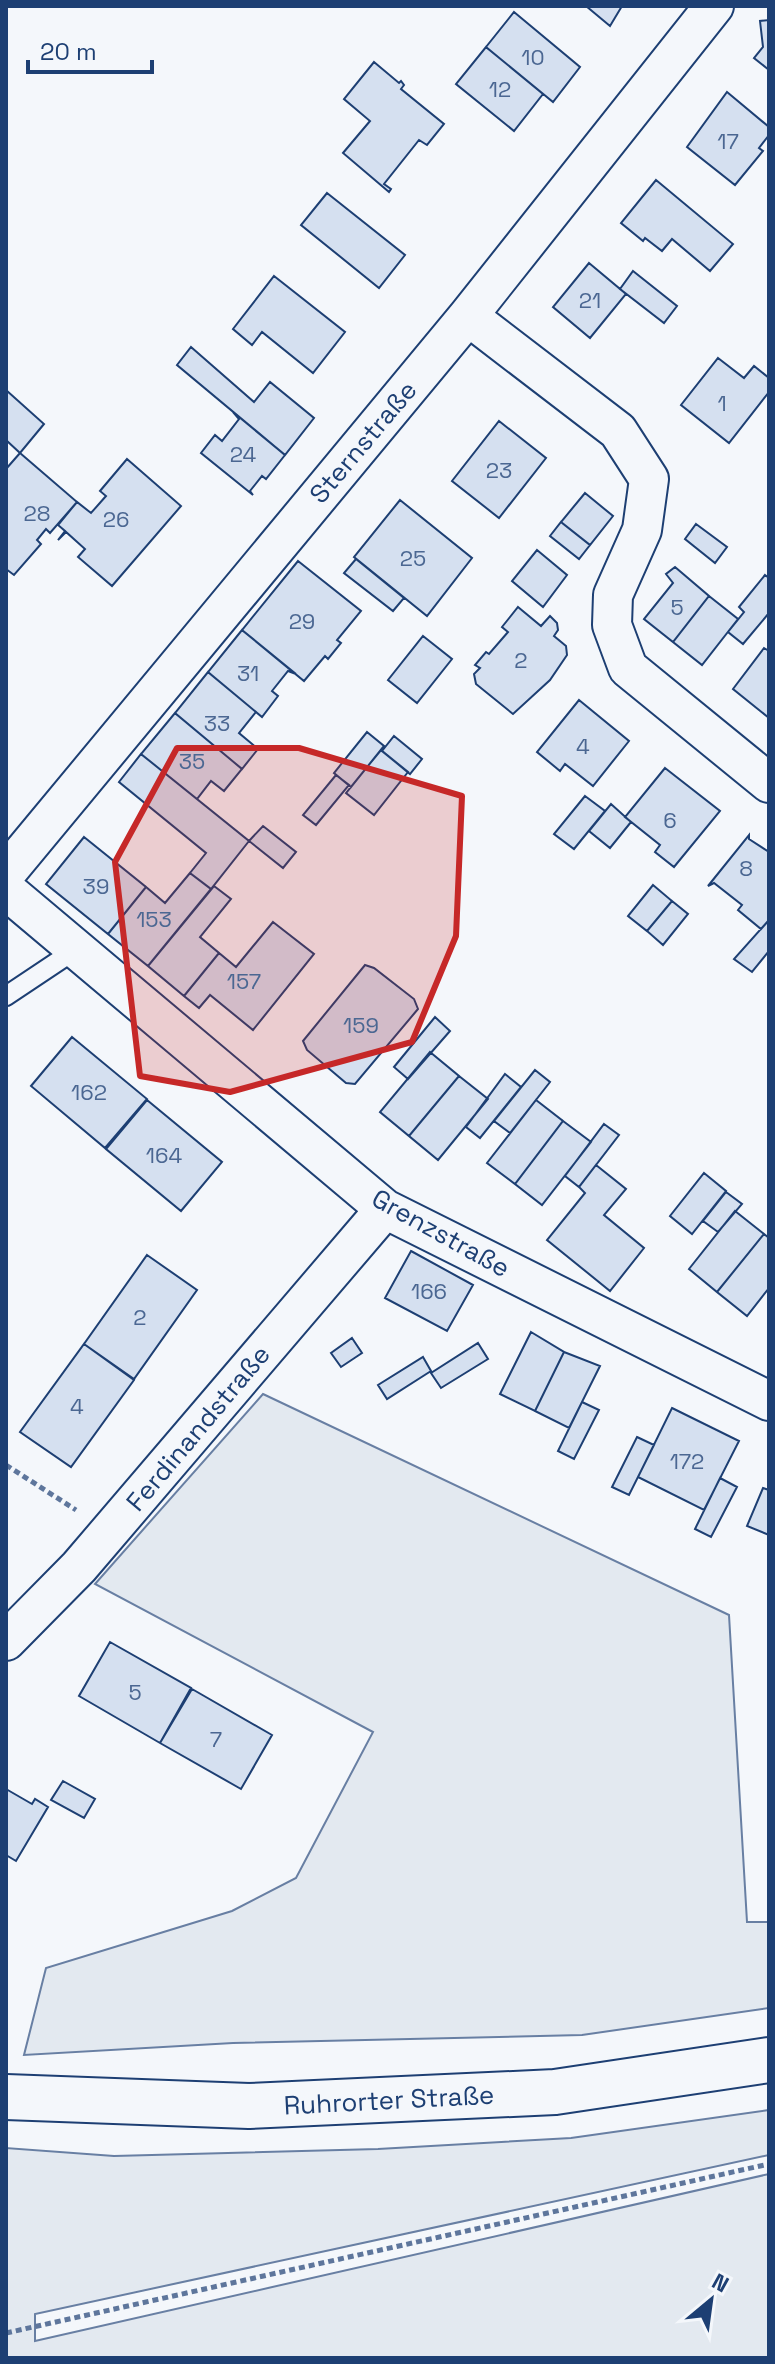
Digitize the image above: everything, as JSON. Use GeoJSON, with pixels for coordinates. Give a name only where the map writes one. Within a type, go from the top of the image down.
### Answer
{"type":"FeatureCollection","features":[{"type":"Feature","properties":{"kind":"main road","name":"Ruhrorter Straße"},"geometry":{"type":"LineString","coordinates":[[6,2097],[249,2106],[540,2093],[769,2060]]}},
{"type":"Feature","properties":{"kind":"street","name":"Sternstraße"},"geometry":{"type":"LineString","coordinates":[[6,873],[468,316],[714,6]]}},
{"type":"Feature","properties":{"kind":"street"},"geometry":{"type":"LineString","coordinates":[[468,316],[618,431],[649,479],[642,530],[613,595],[612,625],[628,668],[769,783]]}},
{"type":"Feature","properties":{"kind":"street","name":"Grenzstraße"},"geometry":{"type":"LineString","coordinates":[[6,890],[385,1209],[769,1401]]}},
{"type":"Feature","properties":{"kind":"street","name":"Ferdinandstraße"},"geometry":{"type":"LineString","coordinates":[[6,1641],[17,1634],[109,1532],[385,1209]]}},
{"type":"Feature","properties":{"kind":"lane"},"geometry":{"type":"LineString","coordinates":[[6,996],[75,950]]}},
{"type":"Feature","properties":{"kind":"path"},"geometry":{"type":"LineString","coordinates":[[6,1465],[109,1532]]}},
{"type":"Feature","properties":{"kind":"path"},"geometry":{"type":"LineString","coordinates":[[6,2333],[769,2164]]}},
{"type":"Feature","properties":{"kind":"highlighted area"},"geometry":{"type":"Polygon","coordinates":[[[177,748],[299,748],[462,796],[456,936],[412,1042],[230,1092],[140,1076],[115,862],[177,748]]]}},
{"type":"Feature","properties":{"kind":"shaded area"},"geometry":{"type":"Polygon","coordinates":[[[263,1394],[729,1615],[747,1922],[769,1922],[769,2008],[582,2035],[233,2043],[24,2055],[46,1968],[232,1911],[296,1878],[373,1732],[95,1584],[263,1394]]]}},
{"type":"Feature","properties":{"kind":"shaded area"},"geometry":{"type":"Polygon","coordinates":[[[769,2110],[769,2155],[35,2314],[35,2341],[769,2174],[769,2358],[6,2358],[6,2148],[114,2156],[378,2149],[571,2138],[769,2110]]]}},
{"type":"Feature","properties":{"kind":"building"},"geometry":{"type":"Polygon","coordinates":[[[586,6],[622,6],[610,26],[586,6]]]}},
{"type":"Feature","properties":{"kind":"building"},"geometry":{"type":"Polygon","coordinates":[[[514,12],[580,67],[553,102],[486,47],[514,12]]]}},
{"type":"Feature","properties":{"kind":"building"},"geometry":{"type":"Polygon","coordinates":[[[769,20],[769,70],[754,58],[763,47],[760,21],[769,20]]]}},
{"type":"Feature","properties":{"kind":"building"},"geometry":{"type":"Polygon","coordinates":[[[486,47],[543,94],[514,131],[456,84],[486,47]]]}},
{"type":"Feature","properties":{"kind":"building"},"geometry":{"type":"Polygon","coordinates":[[[374,62],[399,83],[401,81],[404,85],[401,89],[444,124],[427,145],[419,140],[384,184],[391,189],[389,192],[343,153],[370,121],[344,99],[374,62]]]}},
{"type":"Feature","properties":{"kind":"building"},"geometry":{"type":"Polygon","coordinates":[[[727,92],[769,127],[769,135],[759,148],[763,151],[735,185],[687,147],[727,92]]]}},
{"type":"Feature","properties":{"kind":"building"},"geometry":{"type":"Polygon","coordinates":[[[656,180],[733,244],[710,271],[672,239],[662,251],[645,238],[643,241],[621,223],[656,180]]]}},
{"type":"Feature","properties":{"kind":"building"},"geometry":{"type":"Polygon","coordinates":[[[327,193],[405,255],[379,288],[301,225],[327,193]]]}},
{"type":"Feature","properties":{"kind":"building"},"geometry":{"type":"Polygon","coordinates":[[[589,263],[626,294],[590,338],[553,307],[589,263]]]}},
{"type":"Feature","properties":{"kind":"building"},"geometry":{"type":"Polygon","coordinates":[[[633,271],[677,306],[664,323],[620,289],[633,271]]]}},
{"type":"Feature","properties":{"kind":"building"},"geometry":{"type":"Polygon","coordinates":[[[274,276],[345,332],[313,373],[262,332],[252,345],[233,329],[274,276]]]}},
{"type":"Feature","properties":{"kind":"building"},"geometry":{"type":"Polygon","coordinates":[[[191,347],[254,402],[270,382],[314,418],[285,455],[177,365],[191,347]]]}},
{"type":"Feature","properties":{"kind":"building"},"geometry":{"type":"Polygon","coordinates":[[[718,358],[744,378],[754,366],[769,378],[769,392],[729,443],[681,405],[718,358]]]}},
{"type":"Feature","properties":{"kind":"building"},"geometry":{"type":"Polygon","coordinates":[[[6,390],[44,424],[20,453],[6,440],[6,390]]]}},
{"type":"Feature","properties":{"kind":"building"},"geometry":{"type":"Polygon","coordinates":[[[233,412],[285,455],[266,479],[262,476],[250,491],[253,495],[201,453],[215,435],[222,441],[239,419],[233,412]]]}},
{"type":"Feature","properties":{"kind":"building"},"geometry":{"type":"Polygon","coordinates":[[[499,421],[546,458],[499,518],[452,481],[499,421]]]}},
{"type":"Feature","properties":{"kind":"building"},"geometry":{"type":"Polygon","coordinates":[[[20,453],[77,502],[50,533],[46,529],[37,540],[41,544],[14,575],[6,569],[6,469],[20,453]]]}},
{"type":"Feature","properties":{"kind":"building"},"geometry":{"type":"Polygon","coordinates":[[[127,459],[181,506],[112,586],[78,557],[85,549],[66,532],[58,540],[65,531],[58,525],[77,502],[91,513],[106,496],[100,491],[127,459]]]}},
{"type":"Feature","properties":{"kind":"building"},"geometry":{"type":"Polygon","coordinates":[[[585,493],[613,516],[590,545],[561,522],[585,493]]]}},
{"type":"Feature","properties":{"kind":"building"},"geometry":{"type":"Polygon","coordinates":[[[400,500],[472,558],[427,616],[354,557],[400,500]]]}},
{"type":"Feature","properties":{"kind":"building"},"geometry":{"type":"Polygon","coordinates":[[[561,522],[590,545],[579,559],[550,536],[561,522]]]}},
{"type":"Feature","properties":{"kind":"building"},"geometry":{"type":"Polygon","coordinates":[[[696,524],[727,547],[715,563],[685,539],[696,524]]]}},
{"type":"Feature","properties":{"kind":"building"},"geometry":{"type":"Polygon","coordinates":[[[537,550],[567,575],[543,607],[512,581],[537,550]]]}},
{"type":"Feature","properties":{"kind":"building"},"geometry":{"type":"Polygon","coordinates":[[[356,559],[404,598],[393,611],[344,573],[356,559]]]}},
{"type":"Feature","properties":{"kind":"building"},"geometry":{"type":"Polygon","coordinates":[[[298,561],[361,611],[337,640],[341,643],[328,659],[325,656],[304,681],[242,630],[298,561]]]}},
{"type":"Feature","properties":{"kind":"building"},"geometry":{"type":"Polygon","coordinates":[[[675,567],[709,596],[673,642],[644,619],[673,583],[666,574],[675,567]]]}},
{"type":"Feature","properties":{"kind":"building"},"geometry":{"type":"Polygon","coordinates":[[[765,575],[769,578],[769,613],[743,644],[728,632],[744,612],[739,607],[765,575]]]}},
{"type":"Feature","properties":{"kind":"building"},"geometry":{"type":"Polygon","coordinates":[[[709,596],[738,619],[702,665],[673,642],[709,596]]]}},
{"type":"Feature","properties":{"kind":"building"},"geometry":{"type":"Polygon","coordinates":[[[518,607],[541,626],[550,616],[557,623],[558,630],[554,636],[566,646],[567,655],[550,680],[513,714],[476,684],[474,674],[480,668],[475,665],[508,632],[502,627],[518,607]]]}},
{"type":"Feature","properties":{"kind":"building"},"geometry":{"type":"Polygon","coordinates":[[[242,630],[296,674],[288,671],[272,691],[278,696],[262,717],[208,672],[242,630]]]}},
{"type":"Feature","properties":{"kind":"building"},"geometry":{"type":"Polygon","coordinates":[[[423,636],[452,659],[417,703],[388,680],[423,636]]]}},
{"type":"Feature","properties":{"kind":"building"},"geometry":{"type":"Polygon","coordinates":[[[764,648],[769,651],[769,718],[733,689],[764,648]]]}},
{"type":"Feature","properties":{"kind":"building"},"geometry":{"type":"Polygon","coordinates":[[[208,672],[256,712],[239,733],[258,749],[242,769],[175,713],[208,672]]]}},
{"type":"Feature","properties":{"kind":"building"},"geometry":{"type":"Polygon","coordinates":[[[579,700],[629,741],[593,786],[565,764],[560,771],[537,752],[579,700]]]}},
{"type":"Feature","properties":{"kind":"building"},"geometry":{"type":"Polygon","coordinates":[[[175,713],[242,769],[224,791],[211,781],[197,799],[141,754],[175,713]]]}},
{"type":"Feature","properties":{"kind":"building"},"geometry":{"type":"Polygon","coordinates":[[[367,732],[384,746],[351,787],[334,773],[367,732]]]}},
{"type":"Feature","properties":{"kind":"building"},"geometry":{"type":"Polygon","coordinates":[[[394,736],[422,759],[410,774],[382,751],[394,736]]]}},
{"type":"Feature","properties":{"kind":"building"},"geometry":{"type":"Polygon","coordinates":[[[381,750],[408,772],[374,815],[346,793],[381,750]]]}},
{"type":"Feature","properties":{"kind":"building"},"geometry":{"type":"Polygon","coordinates":[[[141,754],[249,841],[211,889],[190,873],[206,853],[119,782],[141,754]]]}},
{"type":"Feature","properties":{"kind":"building"},"geometry":{"type":"Polygon","coordinates":[[[665,768],[720,811],[674,867],[655,852],[660,845],[625,817],[665,768]]]}},
{"type":"Feature","properties":{"kind":"building"},"geometry":{"type":"Polygon","coordinates":[[[336,775],[349,785],[316,825],[303,815],[336,775]]]}},
{"type":"Feature","properties":{"kind":"building"},"geometry":{"type":"Polygon","coordinates":[[[585,796],[605,811],[574,849],[554,834],[585,796]]]}},
{"type":"Feature","properties":{"kind":"building"},"geometry":{"type":"Polygon","coordinates":[[[611,804],[631,822],[610,848],[589,831],[611,804]]]}},
{"type":"Feature","properties":{"kind":"building"},"geometry":{"type":"Polygon","coordinates":[[[263,826],[296,852],[283,868],[249,841],[263,826]]]}},
{"type":"Feature","properties":{"kind":"building"},"geometry":{"type":"Polygon","coordinates":[[[749,835],[749,839],[769,852],[769,920],[761,929],[738,910],[742,905],[714,883],[708,886],[749,835]]]}},
{"type":"Feature","properties":{"kind":"building"},"geometry":{"type":"Polygon","coordinates":[[[84,837],[146,887],[108,934],[46,884],[84,837]]]}},
{"type":"Feature","properties":{"kind":"building"},"geometry":{"type":"Polygon","coordinates":[[[190,873],[211,889],[148,966],[108,934],[146,887],[165,903],[190,873]]]}},
{"type":"Feature","properties":{"kind":"building"},"geometry":{"type":"Polygon","coordinates":[[[653,885],[672,901],[647,931],[628,916],[653,885]]]}},
{"type":"Feature","properties":{"kind":"building"},"geometry":{"type":"Polygon","coordinates":[[[214,886],[231,899],[200,937],[219,953],[184,996],[148,966],[214,886]]]}},
{"type":"Feature","properties":{"kind":"building"},"geometry":{"type":"Polygon","coordinates":[[[672,901],[688,914],[663,945],[647,931],[672,901]]]}},
{"type":"Feature","properties":{"kind":"building"},"geometry":{"type":"Polygon","coordinates":[[[769,920],[769,951],[752,972],[734,959],[769,920]]]}},
{"type":"Feature","properties":{"kind":"building"},"geometry":{"type":"Polygon","coordinates":[[[273,922],[314,954],[253,1030],[210,995],[199,1008],[184,996],[219,953],[236,967],[273,922]]]}},
{"type":"Feature","properties":{"kind":"building"},"geometry":{"type":"Polygon","coordinates":[[[365,965],[374,968],[414,999],[418,1009],[355,1084],[346,1083],[307,1050],[303,1041],[365,965]]]}},
{"type":"Feature","properties":{"kind":"building"},"geometry":{"type":"Polygon","coordinates":[[[435,1017],[450,1031],[408,1079],[394,1067],[435,1017]]]}},
{"type":"Feature","properties":{"kind":"building"},"geometry":{"type":"Polygon","coordinates":[[[72,1037],[147,1099],[105,1148],[31,1086],[72,1037]]]}},
{"type":"Feature","properties":{"kind":"building"},"geometry":{"type":"Polygon","coordinates":[[[430,1052],[459,1076],[409,1136],[380,1112],[430,1052]]]}},
{"type":"Feature","properties":{"kind":"building"},"geometry":{"type":"Polygon","coordinates":[[[535,1070],[550,1082],[510,1133],[494,1121],[535,1070]]]}},
{"type":"Feature","properties":{"kind":"building"},"geometry":{"type":"Polygon","coordinates":[[[505,1074],[521,1087],[480,1138],[466,1127],[505,1074]]]}},
{"type":"Feature","properties":{"kind":"building"},"geometry":{"type":"Polygon","coordinates":[[[459,1076],[488,1099],[438,1160],[409,1136],[459,1076]]]}},
{"type":"Feature","properties":{"kind":"building"},"geometry":{"type":"Polygon","coordinates":[[[147,1100],[222,1162],[181,1211],[106,1149],[147,1100]]]}},
{"type":"Feature","properties":{"kind":"building"},"geometry":{"type":"Polygon","coordinates":[[[536,1100],[563,1121],[515,1184],[487,1163],[536,1100]]]}},
{"type":"Feature","properties":{"kind":"building"},"geometry":{"type":"Polygon","coordinates":[[[563,1121],[591,1142],[542,1205],[515,1184],[563,1121]]]}},
{"type":"Feature","properties":{"kind":"building"},"geometry":{"type":"Polygon","coordinates":[[[604,1124],[619,1135],[579,1187],[565,1176],[604,1124]]]}},
{"type":"Feature","properties":{"kind":"building"},"geometry":{"type":"Polygon","coordinates":[[[596,1165],[626,1189],[604,1215],[644,1248],[610,1291],[547,1240],[585,1193],[579,1187],[596,1165]]]}},
{"type":"Feature","properties":{"kind":"building"},"geometry":{"type":"Polygon","coordinates":[[[704,1173],[726,1191],[692,1234],[670,1216],[704,1173]]]}},
{"type":"Feature","properties":{"kind":"building"},"geometry":{"type":"Polygon","coordinates":[[[726,1192],[742,1204],[718,1232],[703,1221],[726,1192]]]}},
{"type":"Feature","properties":{"kind":"building"},"geometry":{"type":"Polygon","coordinates":[[[735,1211],[764,1234],[717,1292],[689,1269],[735,1211]]]}},
{"type":"Feature","properties":{"kind":"building"},"geometry":{"type":"Polygon","coordinates":[[[764,1234],[769,1238],[769,1288],[747,1316],[717,1292],[764,1234]]]}},
{"type":"Feature","properties":{"kind":"building"},"geometry":{"type":"Polygon","coordinates":[[[411,1251],[473,1285],[447,1331],[385,1298],[411,1251]]]}},
{"type":"Feature","properties":{"kind":"building"},"geometry":{"type":"Polygon","coordinates":[[[147,1255],[197,1290],[134,1379],[84,1344],[147,1255]]]}},
{"type":"Feature","properties":{"kind":"building"},"geometry":{"type":"Polygon","coordinates":[[[531,1332],[564,1352],[535,1411],[500,1394],[531,1332]]]}},
{"type":"Feature","properties":{"kind":"building"},"geometry":{"type":"Polygon","coordinates":[[[352,1338],[362,1353],[341,1367],[331,1353],[352,1338]]]}},
{"type":"Feature","properties":{"kind":"building"},"geometry":{"type":"Polygon","coordinates":[[[478,1343],[488,1359],[441,1388],[431,1373],[478,1343]]]}},
{"type":"Feature","properties":{"kind":"building"},"geometry":{"type":"Polygon","coordinates":[[[84,1344],[134,1380],[71,1467],[20,1432],[84,1344]]]}},
{"type":"Feature","properties":{"kind":"building"},"geometry":{"type":"Polygon","coordinates":[[[564,1352],[600,1366],[569,1428],[535,1411],[564,1352]]]}},
{"type":"Feature","properties":{"kind":"building"},"geometry":{"type":"Polygon","coordinates":[[[423,1357],[431,1371],[387,1399],[378,1385],[423,1357]]]}},
{"type":"Feature","properties":{"kind":"building"},"geometry":{"type":"Polygon","coordinates":[[[582,1402],[599,1410],[574,1459],[558,1451],[582,1402]]]}},
{"type":"Feature","properties":{"kind":"building"},"geometry":{"type":"Polygon","coordinates":[[[672,1408],[739,1441],[704,1510],[638,1477],[672,1408]]]}},
{"type":"Feature","properties":{"kind":"building"},"geometry":{"type":"Polygon","coordinates":[[[637,1437],[654,1445],[629,1495],[612,1487],[637,1437]]]}},
{"type":"Feature","properties":{"kind":"building"},"geometry":{"type":"Polygon","coordinates":[[[720,1478],[737,1487],[711,1537],[695,1529],[720,1478]]]}},
{"type":"Feature","properties":{"kind":"building"},"geometry":{"type":"Polygon","coordinates":[[[763,1488],[769,1490],[769,1535],[747,1526],[763,1488]]]}},
{"type":"Feature","properties":{"kind":"building"},"geometry":{"type":"Polygon","coordinates":[[[110,1642],[191,1688],[160,1743],[79,1696],[110,1642]]]}},
{"type":"Feature","properties":{"kind":"building"},"geometry":{"type":"Polygon","coordinates":[[[192,1689],[272,1735],[241,1789],[160,1743],[192,1689]]]}},
{"type":"Feature","properties":{"kind":"building"},"geometry":{"type":"Polygon","coordinates":[[[63,1781],[95,1799],[84,1818],[51,1800],[63,1781]]]}},
{"type":"Feature","properties":{"kind":"building"},"geometry":{"type":"Polygon","coordinates":[[[6,1789],[32,1804],[35,1799],[48,1807],[16,1861],[6,1855],[6,1789]]]}}]}
